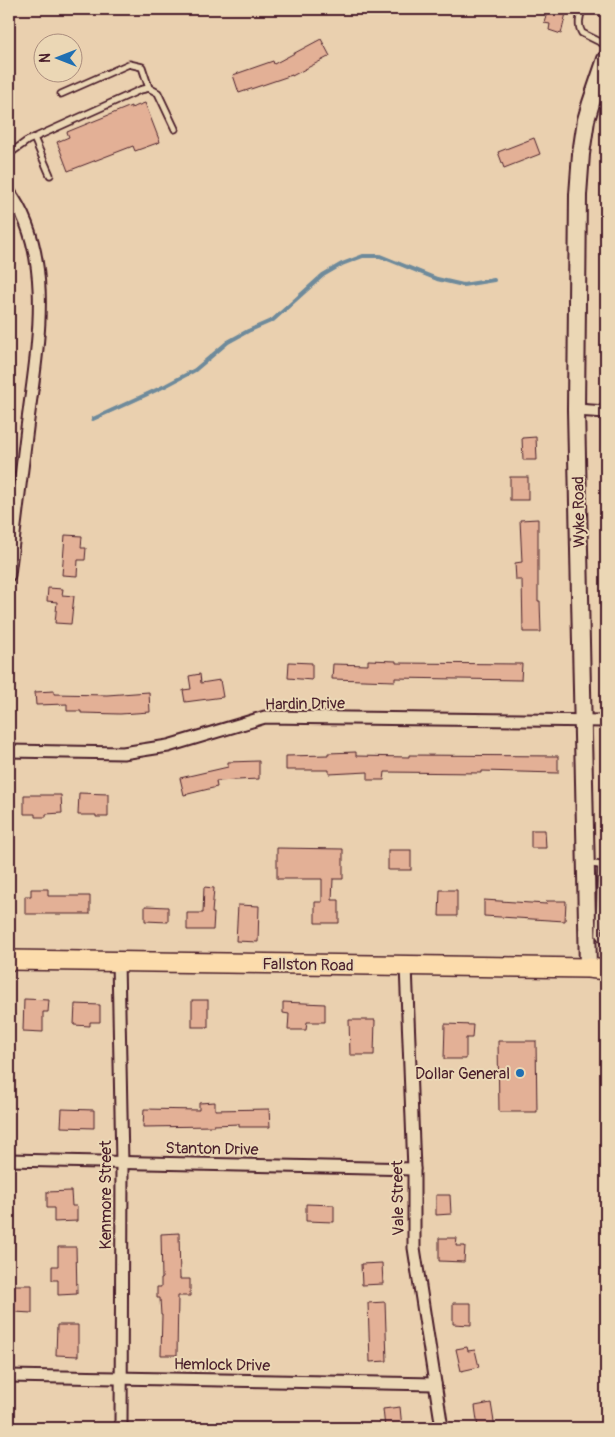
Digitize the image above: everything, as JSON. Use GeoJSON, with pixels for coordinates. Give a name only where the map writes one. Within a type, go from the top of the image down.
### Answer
{"type":"FeatureCollection","features":[{"type":"Feature","properties":{"kind":"main road","name":"Wyke Road"},"geometry":{"type":"LineString","coordinates":[[597,969],[593,913],[597,864],[582,721],[576,410],[578,195],[586,120],[606,59]]}},
{"type":"Feature","properties":{"kind":"main road","name":"Fallston Road"},"geometry":{"type":"LineString","coordinates":[[9,960],[597,969]]}},
{"type":"Feature","properties":{"kind":"street"},"geometry":{"type":"LineString","coordinates":[[9,192],[24,218],[32,241],[39,299],[37,342],[9,575]]}},
{"type":"Feature","properties":{"kind":"street"},"geometry":{"type":"LineString","coordinates":[[576,410],[606,412]]}},
{"type":"Feature","properties":{"kind":"street","name":"Hardin Drive"},"geometry":{"type":"LineString","coordinates":[[9,751],[124,753],[168,746],[265,717],[606,721]]}},
{"type":"Feature","properties":{"kind":"street","name":"Kenmore Street"},"geometry":{"type":"LineString","coordinates":[[118,962],[122,1163],[121,1428]]}},
{"type":"Feature","properties":{"kind":"street","name":"Vale Street"},"geometry":{"type":"LineString","coordinates":[[406,966],[414,1169],[414,1248],[442,1428]]}},
{"type":"Feature","properties":{"kind":"street","name":"Stanton Drive"},"geometry":{"type":"LineString","coordinates":[[9,1160],[414,1169]]}},
{"type":"Feature","properties":{"kind":"street","name":"Hemlock Drive"},"geometry":{"type":"LineString","coordinates":[[9,1376],[435,1384]]}},
{"type":"Feature","properties":{"kind":"lane"},"geometry":{"type":"LineString","coordinates":[[582,9],[579,22],[582,33],[606,45]]}},
{"type":"Feature","properties":{"kind":"lane"},"geometry":{"type":"LineString","coordinates":[[61,94],[129,64],[142,67],[149,88]]}},
{"type":"Feature","properties":{"kind":"lane"},"geometry":{"type":"LineString","coordinates":[[9,154],[27,141],[140,90],[149,88],[158,93],[174,129]]}},
{"type":"Feature","properties":{"kind":"lane"},"geometry":{"type":"LineString","coordinates":[[34,138],[50,176]]}},
{"type":"Feature","properties":{"kind":"lane"},"geometry":{"type":"LineString","coordinates":[[593,913],[599,935],[606,944]]}},
{"type":"Feature","properties":{"kind":"building"},"geometry":{"type":"Polygon","coordinates":[[[548,9],[567,9],[561,34],[549,30],[550,24],[544,23],[548,9]]]}},
{"type":"Feature","properties":{"kind":"building"},"geometry":{"type":"Polygon","coordinates":[[[321,39],[330,56],[292,76],[239,93],[233,75],[273,61],[274,64],[321,39]]]}},
{"type":"Feature","properties":{"kind":"building"},"geometry":{"type":"Polygon","coordinates":[[[145,103],[160,142],[135,151],[133,146],[68,171],[57,142],[69,137],[67,132],[131,106],[131,108],[145,103]]]}},
{"type":"Feature","properties":{"kind":"building"},"geometry":{"type":"Polygon","coordinates":[[[534,138],[540,154],[504,168],[498,152],[534,138]]]}},
{"type":"Feature","properties":{"kind":"building"},"geometry":{"type":"Polygon","coordinates":[[[536,437],[537,460],[523,460],[522,438],[536,437]]]}},
{"type":"Feature","properties":{"kind":"building"},"geometry":{"type":"Polygon","coordinates":[[[510,477],[528,477],[528,500],[510,500],[510,477]]]}},
{"type":"Feature","properties":{"kind":"building"},"geometry":{"type":"Polygon","coordinates":[[[538,519],[538,601],[540,601],[541,632],[523,632],[522,580],[516,580],[515,563],[522,562],[520,520],[538,519]]]}},
{"type":"Feature","properties":{"kind":"building"},"geometry":{"type":"Polygon","coordinates":[[[65,535],[82,536],[81,548],[86,548],[85,560],[78,560],[77,576],[62,575],[65,535]]]}},
{"type":"Feature","properties":{"kind":"building"},"geometry":{"type":"Polygon","coordinates":[[[48,588],[63,589],[62,595],[74,596],[71,624],[55,623],[57,602],[47,601],[48,588]]]}},
{"type":"Feature","properties":{"kind":"building"},"geometry":{"type":"Polygon","coordinates":[[[368,660],[396,661],[396,663],[522,664],[521,680],[395,678],[395,681],[332,679],[333,664],[368,665],[368,660]]]}},
{"type":"Feature","properties":{"kind":"building"},"geometry":{"type":"Polygon","coordinates":[[[289,662],[312,663],[312,680],[288,678],[289,662]]]}},
{"type":"Feature","properties":{"kind":"building"},"geometry":{"type":"Polygon","coordinates":[[[200,674],[201,683],[220,680],[223,697],[185,702],[183,690],[191,689],[189,676],[200,674]]]}},
{"type":"Feature","properties":{"kind":"building"},"geometry":{"type":"Polygon","coordinates":[[[54,691],[54,694],[107,695],[149,692],[150,712],[120,714],[81,713],[81,711],[67,711],[67,704],[36,705],[35,692],[54,691]]]}},
{"type":"Feature","properties":{"kind":"building"},"geometry":{"type":"Polygon","coordinates":[[[356,752],[356,756],[558,756],[558,773],[482,771],[482,773],[385,772],[384,780],[368,780],[368,772],[329,774],[329,770],[286,770],[286,756],[356,752]]]}},
{"type":"Feature","properties":{"kind":"building"},"geometry":{"type":"Polygon","coordinates":[[[259,761],[259,779],[216,781],[217,787],[184,795],[180,778],[228,767],[228,762],[259,761]]]}},
{"type":"Feature","properties":{"kind":"building"},"geometry":{"type":"Polygon","coordinates":[[[79,793],[108,794],[108,817],[78,815],[79,793]]]}},
{"type":"Feature","properties":{"kind":"building"},"geometry":{"type":"Polygon","coordinates":[[[24,795],[61,795],[62,813],[46,814],[46,817],[24,814],[24,795]]]}},
{"type":"Feature","properties":{"kind":"building"},"geometry":{"type":"Polygon","coordinates":[[[531,830],[545,830],[546,848],[531,848],[531,830]]]}},
{"type":"Feature","properties":{"kind":"building"},"geometry":{"type":"Polygon","coordinates":[[[277,848],[343,849],[343,879],[333,879],[332,900],[339,900],[339,923],[315,923],[315,902],[322,902],[322,879],[277,879],[277,848]]]}},
{"type":"Feature","properties":{"kind":"building"},"geometry":{"type":"Polygon","coordinates":[[[388,850],[411,850],[411,870],[388,870],[388,850]]]}},
{"type":"Feature","properties":{"kind":"building"},"geometry":{"type":"Polygon","coordinates":[[[204,887],[214,888],[213,930],[187,930],[187,913],[203,913],[204,887]]]}},
{"type":"Feature","properties":{"kind":"building"},"geometry":{"type":"Polygon","coordinates":[[[31,889],[48,889],[48,896],[90,896],[90,914],[25,914],[25,896],[31,896],[31,889]]]}},
{"type":"Feature","properties":{"kind":"building"},"geometry":{"type":"Polygon","coordinates":[[[440,890],[457,890],[457,916],[439,916],[440,890]]]}},
{"type":"Feature","properties":{"kind":"building"},"geometry":{"type":"Polygon","coordinates":[[[484,900],[546,904],[547,901],[566,901],[565,921],[484,916],[484,900]]]}},
{"type":"Feature","properties":{"kind":"building"},"geometry":{"type":"Polygon","coordinates":[[[238,905],[259,906],[258,942],[236,941],[238,905]]]}},
{"type":"Feature","properties":{"kind":"building"},"geometry":{"type":"Polygon","coordinates":[[[145,906],[168,907],[168,922],[145,921],[145,906]]]}},
{"type":"Feature","properties":{"kind":"building"},"geometry":{"type":"Polygon","coordinates":[[[24,999],[49,1000],[48,1012],[43,1012],[43,1032],[23,1031],[24,999]]]}},
{"type":"Feature","properties":{"kind":"building"},"geometry":{"type":"Polygon","coordinates":[[[192,1000],[208,1000],[208,1027],[192,1027],[192,1000]]]}},
{"type":"Feature","properties":{"kind":"building"},"geometry":{"type":"Polygon","coordinates":[[[283,1002],[325,1004],[325,1022],[307,1022],[306,1030],[288,1030],[289,1014],[283,1013],[283,1002]]]}},
{"type":"Feature","properties":{"kind":"building"},"geometry":{"type":"Polygon","coordinates":[[[75,1004],[100,1005],[100,1022],[90,1022],[90,1026],[74,1025],[75,1004]]]}},
{"type":"Feature","properties":{"kind":"building"},"geometry":{"type":"Polygon","coordinates":[[[349,1020],[375,1020],[374,1055],[350,1055],[349,1020]]]}},
{"type":"Feature","properties":{"kind":"building"},"geometry":{"type":"Polygon","coordinates":[[[445,1024],[473,1025],[472,1038],[466,1038],[466,1059],[444,1059],[445,1024]]]}},
{"type":"Feature","properties":{"kind":"building"},"geometry":{"type":"Polygon","coordinates":[[[498,1041],[536,1041],[537,1112],[499,1112],[498,1041]]]}},
{"type":"Feature","properties":{"kind":"building"},"geometry":{"type":"Polygon","coordinates":[[[215,1102],[215,1110],[269,1109],[270,1127],[239,1127],[239,1124],[143,1127],[144,1109],[199,1110],[199,1103],[215,1102]]]}},
{"type":"Feature","properties":{"kind":"building"},"geometry":{"type":"Polygon","coordinates":[[[62,1109],[94,1110],[94,1128],[61,1127],[62,1109]]]}},
{"type":"Feature","properties":{"kind":"building"},"geometry":{"type":"Polygon","coordinates":[[[71,1191],[72,1206],[77,1206],[77,1221],[54,1222],[54,1208],[47,1208],[47,1192],[71,1191]]]}},
{"type":"Feature","properties":{"kind":"building"},"geometry":{"type":"Polygon","coordinates":[[[436,1195],[450,1195],[451,1214],[436,1215],[436,1195]]]}},
{"type":"Feature","properties":{"kind":"building"},"geometry":{"type":"Polygon","coordinates":[[[306,1204],[334,1205],[334,1222],[306,1221],[306,1204]]]}},
{"type":"Feature","properties":{"kind":"building"},"geometry":{"type":"Polygon","coordinates":[[[179,1233],[180,1279],[190,1279],[190,1296],[178,1296],[177,1355],[161,1355],[162,1315],[160,1298],[157,1298],[157,1287],[161,1287],[162,1279],[161,1234],[179,1233]]]}},
{"type":"Feature","properties":{"kind":"building"},"geometry":{"type":"Polygon","coordinates":[[[439,1238],[457,1238],[456,1246],[465,1246],[464,1262],[439,1261],[439,1238]]]}},
{"type":"Feature","properties":{"kind":"building"},"geometry":{"type":"Polygon","coordinates":[[[58,1247],[76,1247],[77,1294],[58,1295],[58,1280],[52,1280],[52,1266],[58,1266],[58,1247]]]}},
{"type":"Feature","properties":{"kind":"building"},"geometry":{"type":"Polygon","coordinates":[[[382,1263],[383,1284],[362,1285],[361,1264],[382,1263]]]}},
{"type":"Feature","properties":{"kind":"building"},"geometry":{"type":"Polygon","coordinates":[[[14,1285],[32,1285],[32,1313],[14,1312],[14,1285]]]}},
{"type":"Feature","properties":{"kind":"building"},"geometry":{"type":"Polygon","coordinates":[[[385,1302],[387,1361],[370,1362],[368,1303],[385,1302]]]}},
{"type":"Feature","properties":{"kind":"building"},"geometry":{"type":"Polygon","coordinates":[[[453,1303],[471,1303],[471,1325],[453,1324],[453,1303]]]}},
{"type":"Feature","properties":{"kind":"building"},"geometry":{"type":"Polygon","coordinates":[[[57,1325],[78,1325],[78,1356],[56,1355],[57,1325]]]}},
{"type":"Feature","properties":{"kind":"building"},"geometry":{"type":"Polygon","coordinates":[[[467,1347],[468,1351],[475,1350],[479,1367],[461,1371],[456,1349],[467,1347]]]}},
{"type":"Feature","properties":{"kind":"building"},"geometry":{"type":"Polygon","coordinates":[[[491,1403],[495,1428],[478,1428],[475,1406],[491,1403]]]}},
{"type":"Feature","properties":{"kind":"building"},"geometry":{"type":"Polygon","coordinates":[[[400,1407],[402,1428],[385,1428],[383,1409],[400,1407]]]}},
{"type":"Feature","properties":{"kind":"waterway"},"geometry":{"type":"LineString","coordinates":[[93,419],[195,370],[228,342],[273,320],[323,275],[342,264],[363,256],[380,256],[437,279],[463,285],[494,280]]}},
{"type":"Feature","properties":{"kind":"place","name":"Dollar General"},"geometry":{"type":"Point","coordinates":[520,1073]}}]}
